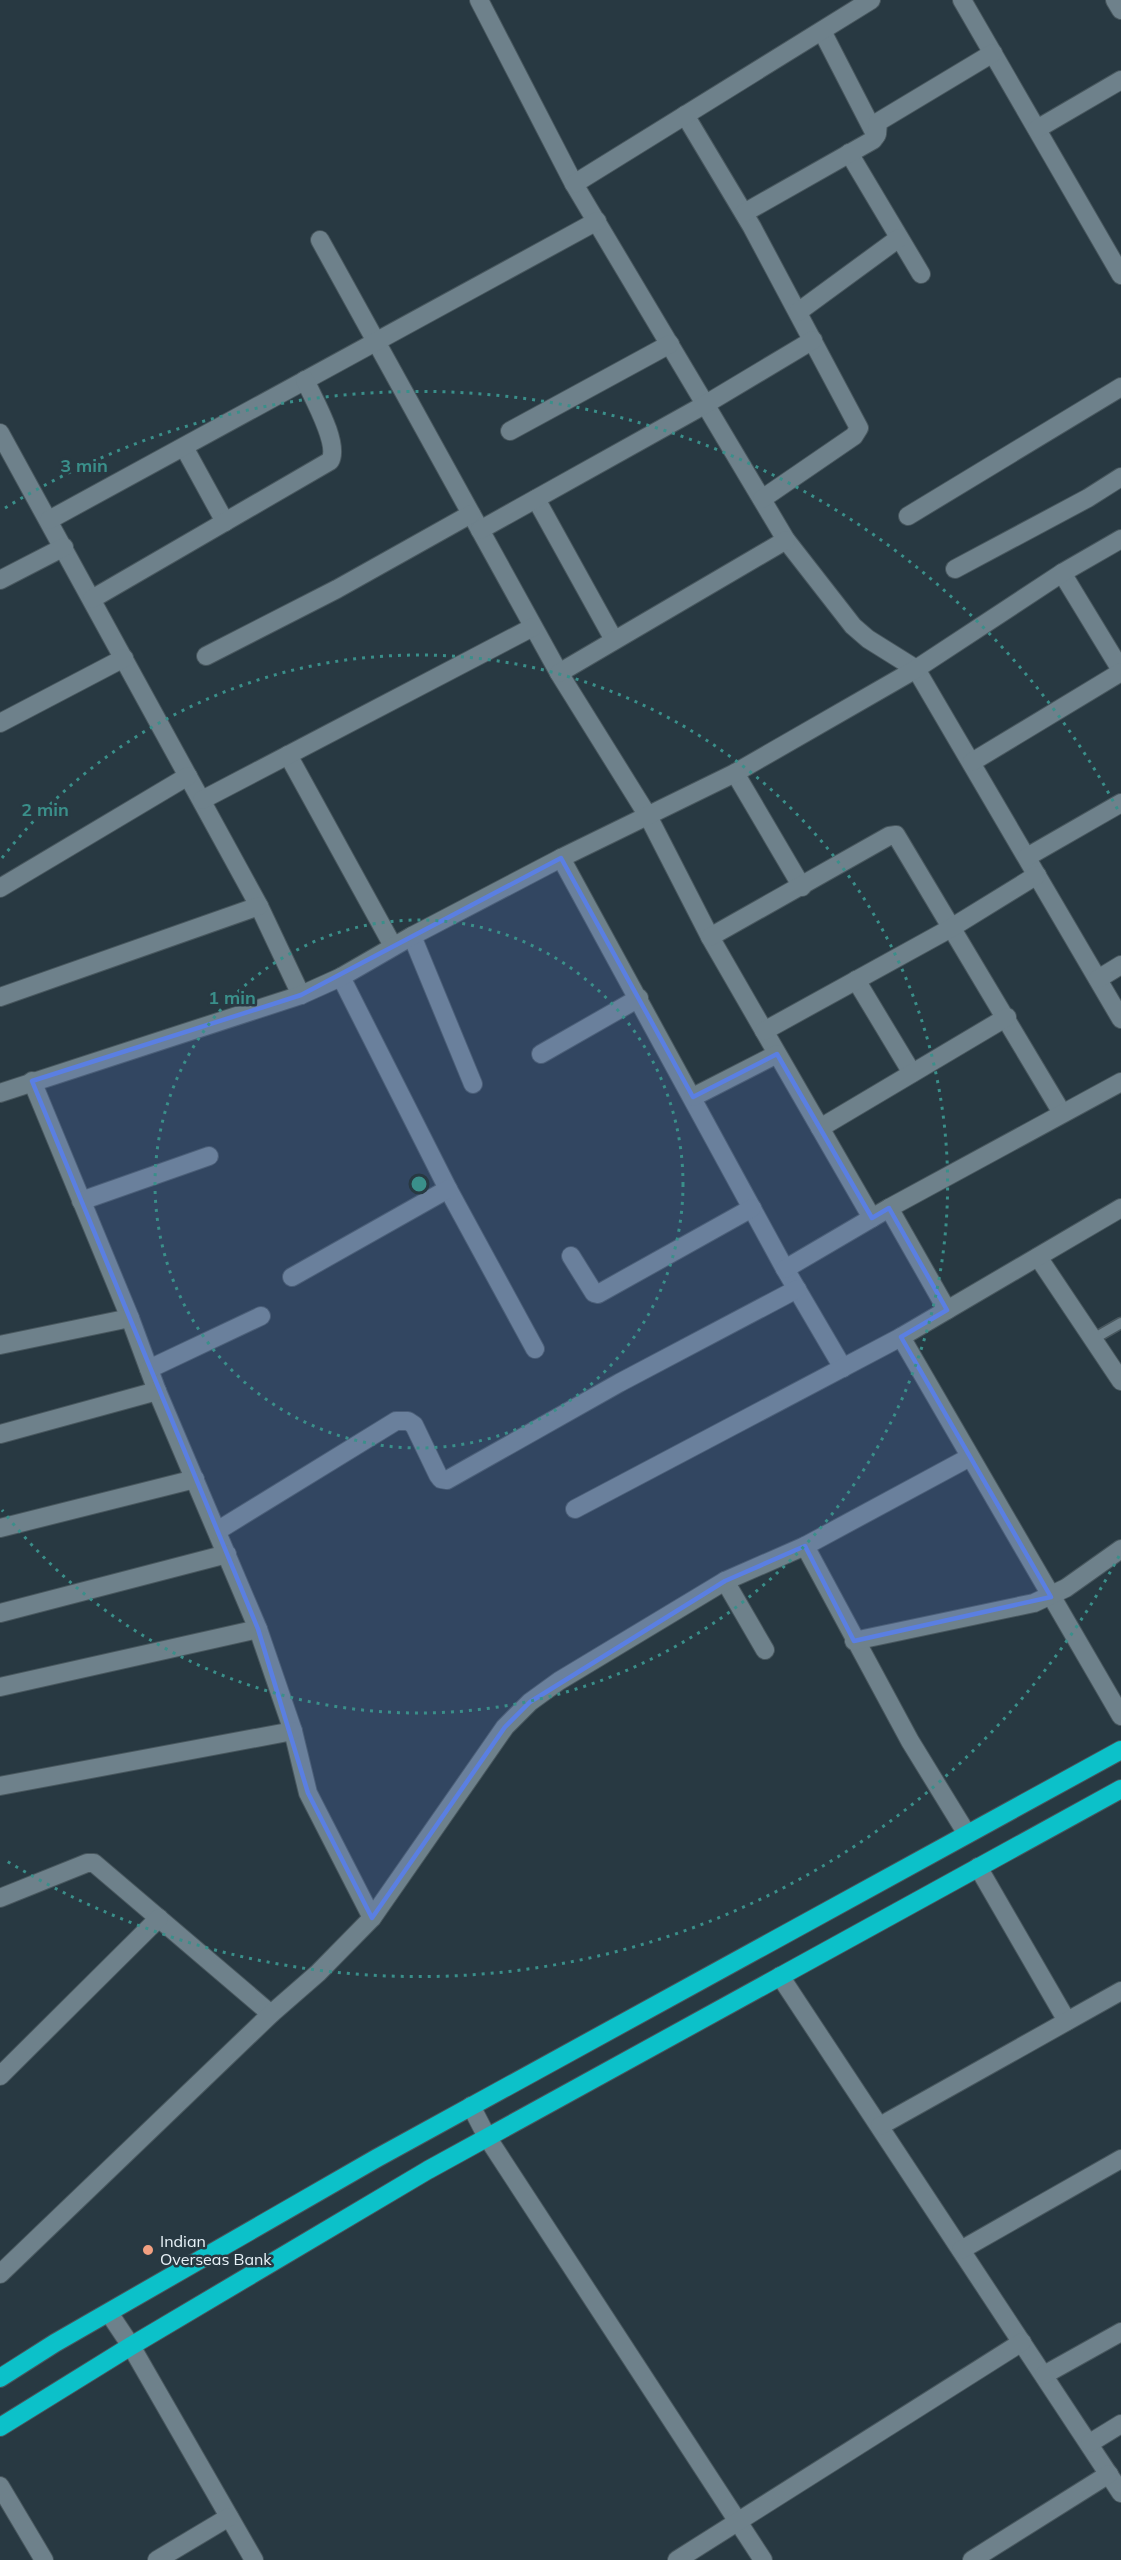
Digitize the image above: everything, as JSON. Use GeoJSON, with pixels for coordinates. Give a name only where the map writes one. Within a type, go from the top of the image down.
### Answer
{"type":"FeatureCollection","features":[{"type":"Feature","properties":{"kind":"highway"},"geometry":{"type":"LineString","coordinates":[[0,2378],[471,2106],[1121,1750]]}},
{"type":"Feature","properties":{"kind":"highway"},"geometry":{"type":"LineString","coordinates":[[0,2427],[132,2346],[487,2137],[1121,1789]]}},
{"type":"Feature","properties":{"kind":"street"},"geometry":{"type":"LineString","coordinates":[[479,0],[574,184],[786,540],[853,626],[868,639],[916,669],[1121,1019]]}},
{"type":"Feature","properties":{"kind":"street"},"geometry":{"type":"LineString","coordinates":[[574,184],[871,0]]}},
{"type":"Feature","properties":{"kind":"street"},"geometry":{"type":"LineString","coordinates":[[962,0],[1121,275]]}},
{"type":"Feature","properties":{"kind":"street"},"geometry":{"type":"LineString","coordinates":[[1115,0],[1121,10]]}},
{"type":"Feature","properties":{"kind":"street"},"geometry":{"type":"LineString","coordinates":[[822,31],[876,136]]}},
{"type":"Feature","properties":{"kind":"street"},"geometry":{"type":"LineString","coordinates":[[744,213],[876,136],[878,122],[993,53]]}},
{"type":"Feature","properties":{"kind":"street"},"geometry":{"type":"LineString","coordinates":[[1036,129],[1121,81]]}},
{"type":"Feature","properties":{"kind":"street"},"geometry":{"type":"LineString","coordinates":[[685,115],[744,213],[860,428],[854,436],[762,499]]}},
{"type":"Feature","properties":{"kind":"street"},"geometry":{"type":"LineString","coordinates":[[849,153],[921,274]]}},
{"type":"Feature","properties":{"kind":"street"},"geometry":{"type":"LineString","coordinates":[[49,520],[597,222]]}},
{"type":"Feature","properties":{"kind":"street"},"geometry":{"type":"LineString","coordinates":[[798,312],[899,238]]}},
{"type":"Feature","properties":{"kind":"street"},"geometry":{"type":"LineString","coordinates":[[321,240],[533,627],[648,816],[710,937],[872,1218]]}},
{"type":"Feature","properties":{"kind":"street"},"geometry":{"type":"LineString","coordinates":[[480,530],[706,404],[813,340]]}},
{"type":"Feature","properties":{"kind":"street"},"geometry":{"type":"LineString","coordinates":[[510,431],[670,344]]}},
{"type":"Feature","properties":{"kind":"street"},"geometry":{"type":"LineString","coordinates":[[92,599],[324,465],[332,457],[333,449],[328,433],[305,380]]}},
{"type":"Feature","properties":{"kind":"street"},"geometry":{"type":"LineString","coordinates":[[908,516],[1121,387]]}},
{"type":"Feature","properties":{"kind":"street"},"geometry":{"type":"LineString","coordinates":[[0,433],[64,546],[259,906],[301,995]]}},
{"type":"Feature","properties":{"kind":"street"},"geometry":{"type":"LineString","coordinates":[[184,447],[225,522]]}},
{"type":"Feature","properties":{"kind":"street"},"geometry":{"type":"LineString","coordinates":[[955,569],[1088,498],[1121,477]]}},
{"type":"Feature","properties":{"kind":"street"},"geometry":{"type":"LineString","coordinates":[[536,499],[614,640]]}},
{"type":"Feature","properties":{"kind":"street"},"geometry":{"type":"LineString","coordinates":[[206,656],[337,589],[471,514]]}},
{"type":"Feature","properties":{"kind":"street"},"geometry":{"type":"LineString","coordinates":[[0,1093],[301,995],[341,978],[393,946],[561,858],[735,773],[916,669],[1062,573],[1121,539]]}},
{"type":"Feature","properties":{"kind":"street"},"geometry":{"type":"LineString","coordinates":[[559,673],[786,540]]}},
{"type":"Feature","properties":{"kind":"street"},"geometry":{"type":"LineString","coordinates":[[0,580],[64,546]]}},
{"type":"Feature","properties":{"kind":"street"},"geometry":{"type":"LineString","coordinates":[[972,762],[1121,671],[1062,573]]}},
{"type":"Feature","properties":{"kind":"street"},"geometry":{"type":"LineString","coordinates":[[202,800],[533,627]]}},
{"type":"Feature","properties":{"kind":"street"},"geometry":{"type":"LineString","coordinates":[[0,723],[124,658]]}},
{"type":"Feature","properties":{"kind":"street"},"geometry":{"type":"LineString","coordinates":[[288,756],[393,946]]}},
{"type":"Feature","properties":{"kind":"street"},"geometry":{"type":"LineString","coordinates":[[735,773],[802,887]]}},
{"type":"Feature","properties":{"kind":"street"},"geometry":{"type":"LineString","coordinates":[[0,888],[188,776]]}},
{"type":"Feature","properties":{"kind":"street"},"geometry":{"type":"LineString","coordinates":[[1028,857],[1121,803]]}},
{"type":"Feature","properties":{"kind":"street"},"geometry":{"type":"LineString","coordinates":[[710,937],[894,834],[1062,1113]]}},
{"type":"Feature","properties":{"kind":"street"},"geometry":{"type":"LineString","coordinates":[[561,858],[796,1289],[843,1368]]}},
{"type":"Feature","properties":{"kind":"street"},"geometry":{"type":"LineString","coordinates":[[764,1031],[951,928],[1037,874]]}},
{"type":"Feature","properties":{"kind":"street"},"geometry":{"type":"LineString","coordinates":[[0,997],[259,906]]}},
{"type":"Feature","properties":{"kind":"street"},"geometry":{"type":"LineString","coordinates":[[412,936],[473,1084]]}},
{"type":"Feature","properties":{"kind":"street"},"geometry":{"type":"LineString","coordinates":[[1098,979],[1121,965]]}},
{"type":"Feature","properties":{"kind":"street"},"geometry":{"type":"LineString","coordinates":[[341,978],[448,1189],[535,1349]]}},
{"type":"Feature","properties":{"kind":"street"},"geometry":{"type":"LineString","coordinates":[[856,980],[912,1073]]}},
{"type":"Feature","properties":{"kind":"street"},"geometry":{"type":"LineString","coordinates":[[541,1054],[639,998]]}},
{"type":"Feature","properties":{"kind":"street"},"geometry":{"type":"LineString","coordinates":[[820,1128],[1006,1017]]}},
{"type":"Feature","properties":{"kind":"street"},"geometry":{"type":"LineString","coordinates":[[693,1097],[777,1054]]}},
{"type":"Feature","properties":{"kind":"street"},"geometry":{"type":"LineString","coordinates":[[32,1081],[130,1318],[157,1390],[258,1629],[293,1731],[308,1793],[372,1918]]}},
{"type":"Feature","properties":{"kind":"street"},"geometry":{"type":"LineString","coordinates":[[785,1269],[889,1208],[1121,1082]]}},
{"type":"Feature","properties":{"kind":"street"},"geometry":{"type":"LineString","coordinates":[[81,1201],[209,1156]]}},
{"type":"Feature","properties":{"kind":"street"},"geometry":{"type":"LineString","coordinates":[[292,1277],[448,1189]]}},
{"type":"Feature","properties":{"kind":"street"},"geometry":{"type":"LineString","coordinates":[[571,1256],[594,1293],[598,1294],[752,1208]]}},
{"type":"Feature","properties":{"kind":"street"},"geometry":{"type":"LineString","coordinates":[[889,1208],[947,1310]]}},
{"type":"Feature","properties":{"kind":"street"},"geometry":{"type":"LineString","coordinates":[[575,1509],[901,1337],[1121,1208]]}},
{"type":"Feature","properties":{"kind":"street"},"geometry":{"type":"LineString","coordinates":[[1038,1257],[1121,1381]]}},
{"type":"Feature","properties":{"kind":"street"},"geometry":{"type":"LineString","coordinates":[[217,1531],[396,1421],[408,1421],[414,1425],[438,1475],[441,1479],[447,1480],[619,1383],[796,1289]]}},
{"type":"Feature","properties":{"kind":"street"},"geometry":{"type":"LineString","coordinates":[[149,1369],[261,1316]]}},
{"type":"Feature","properties":{"kind":"street"},"geometry":{"type":"LineString","coordinates":[[0,1345],[130,1318]]}},
{"type":"Feature","properties":{"kind":"street"},"geometry":{"type":"LineString","coordinates":[[901,1337],[1121,1716]]}},
{"type":"Feature","properties":{"kind":"street"},"geometry":{"type":"LineString","coordinates":[[0,1434],[157,1390]]}},
{"type":"Feature","properties":{"kind":"street"},"geometry":{"type":"LineString","coordinates":[[0,2274],[271,2014],[318,1973],[372,1918],[505,1727],[530,1702],[559,1681],[725,1581],[805,1546],[970,1457]]}},
{"type":"Feature","properties":{"kind":"street"},"geometry":{"type":"LineString","coordinates":[[0,1528],[195,1479]]}},
{"type":"Feature","properties":{"kind":"street"},"geometry":{"type":"LineString","coordinates":[[805,1546],[854,1641],[910,1741],[967,1834]]}},
{"type":"Feature","properties":{"kind":"street"},"geometry":{"type":"LineString","coordinates":[[854,1641],[1034,1603],[1052,1597],[1121,1549]]}},
{"type":"Feature","properties":{"kind":"street"},"geometry":{"type":"LineString","coordinates":[[0,1613],[227,1554]]}},
{"type":"Feature","properties":{"kind":"street"},"geometry":{"type":"LineString","coordinates":[[725,1581],[765,1650]]}},
{"type":"Feature","properties":{"kind":"street"},"geometry":{"type":"LineString","coordinates":[[0,1687],[258,1629]]}},
{"type":"Feature","properties":{"kind":"street"},"geometry":{"type":"LineString","coordinates":[[0,1786],[293,1731]]}},
{"type":"Feature","properties":{"kind":"street"},"geometry":{"type":"LineString","coordinates":[[0,1898],[87,1863],[94,1863],[271,2014]]}},
{"type":"Feature","properties":{"kind":"street"},"geometry":{"type":"LineString","coordinates":[[978,1867],[1067,2021]]}},
{"type":"Feature","properties":{"kind":"street"},"geometry":{"type":"LineString","coordinates":[[0,2076],[159,1918]]}},
{"type":"Feature","properties":{"kind":"street"},"geometry":{"type":"LineString","coordinates":[[780,1976],[1121,2493]]}},
{"type":"Feature","properties":{"kind":"street"},"geometry":{"type":"LineString","coordinates":[[880,2127],[1121,1991]]}},
{"type":"Feature","properties":{"kind":"street"},"geometry":{"type":"LineString","coordinates":[[471,2106],[487,2137],[763,2560]]}},
{"type":"Feature","properties":{"kind":"street"},"geometry":{"type":"LineString","coordinates":[[962,2250],[1121,2159]]}},
{"type":"Feature","properties":{"kind":"street"},"geometry":{"type":"LineString","coordinates":[[109,2313],[132,2346],[254,2560]]}},
{"type":"Feature","properties":{"kind":"street"},"geometry":{"type":"LineString","coordinates":[[1044,2374],[1121,2332]]}},
{"type":"Feature","properties":{"kind":"street"},"geometry":{"type":"LineString","coordinates":[[677,2560],[1022,2342]]}},
{"type":"Feature","properties":{"kind":"street"},"geometry":{"type":"LineString","coordinates":[[1090,2443],[1121,2424]]}},
{"type":"Feature","properties":{"kind":"street"},"geometry":{"type":"LineString","coordinates":[[972,2560],[1109,2474]]}},
{"type":"Feature","properties":{"kind":"street"},"geometry":{"type":"LineString","coordinates":[[0,2486],[44,2560]]}},
{"type":"Feature","properties":{"kind":"street"},"geometry":{"type":"LineString","coordinates":[[157,2560],[229,2517]]}},
{"type":"Feature","properties":{"kind":"lane"},"geometry":{"type":"LineString","coordinates":[[1093,1339],[1121,1323]]}},
{"type":"Feature","properties":{"kind":"highlighted area"},"geometry":{"type":"Polygon","coordinates":[[[561,858],[693,1097],[777,1054],[872,1218],[889,1208],[947,1310],[901,1337],[1051,1597],[854,1641],[805,1546],[725,1581],[530,1702],[505,1727],[372,1918],[308,1793],[258,1629],[32,1081],[301,995],[561,858]]]}},
{"type":"Feature","properties":{"kind":"place","name":"Indian Overseas Bank"},"geometry":{"type":"Point","coordinates":[148,2250]}}]}
